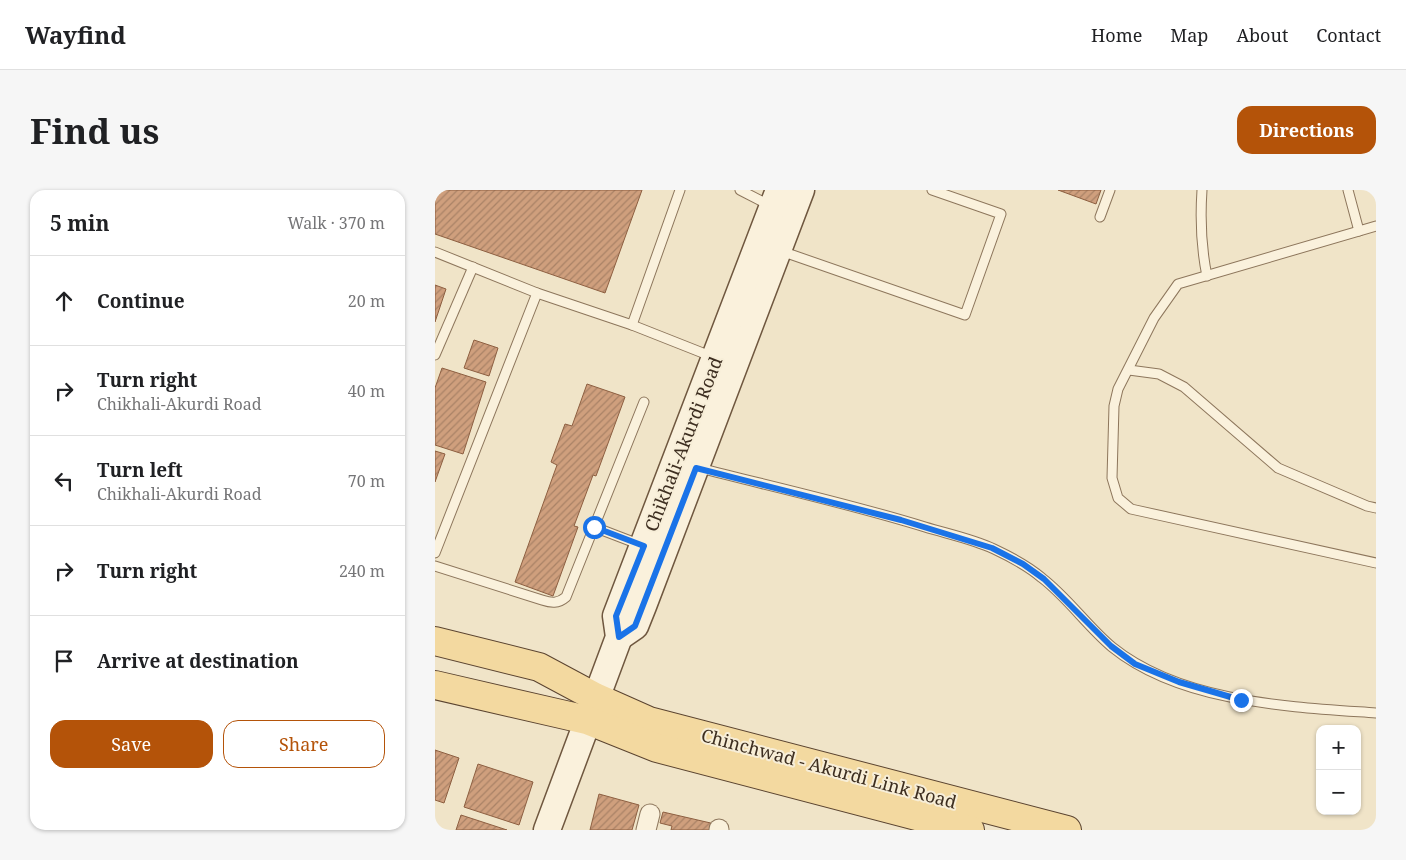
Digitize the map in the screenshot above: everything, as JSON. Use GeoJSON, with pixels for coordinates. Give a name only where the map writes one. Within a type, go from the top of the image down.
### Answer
{"type":"FeatureCollection","features":[{"type":"Feature","properties":{"kind":"main road","name":"Chikhali-Akurdi Road"},"geometry":{"type":"LineString","coordinates":[[776,199],[616,616],[619,637],[635,626],[801,190]]}},
{"type":"Feature","properties":{"kind":"main road"},"geometry":{"type":"LineString","coordinates":[[547,830],[619,637]]}},
{"type":"Feature","properties":{"kind":"main road"},"geometry":{"type":"LineString","coordinates":[[435,641],[539,667],[591,708]]}},
{"type":"Feature","properties":{"kind":"main road"},"geometry":{"type":"LineString","coordinates":[[435,685],[591,708]]}},
{"type":"Feature","properties":{"kind":"main road","name":"Chinchwad - Akurdi Link Road"},"geometry":{"type":"LineString","coordinates":[[591,708],[657,748],[970,830]]}},
{"type":"Feature","properties":{"kind":"main road","name":"Chinchwad - Akurdi Link Road"},"geometry":{"type":"LineString","coordinates":[[591,708],[649,720],[1067,830]]}},
{"type":"Feature","properties":{"kind":"lane"},"geometry":{"type":"LineString","coordinates":[[632,325],[680,190]]}},
{"type":"Feature","properties":{"kind":"lane"},"geometry":{"type":"LineString","coordinates":[[740,190],[776,199]]}},
{"type":"Feature","properties":{"kind":"lane"},"geometry":{"type":"LineString","coordinates":[[779,250],[965,315],[1001,214],[932,190]]}},
{"type":"Feature","properties":{"kind":"lane"},"geometry":{"type":"LineString","coordinates":[[1100,217],[1110,190]]}},
{"type":"Feature","properties":{"kind":"lane"},"geometry":{"type":"LineString","coordinates":[[1202,190],[1201,237],[1207,276]]}},
{"type":"Feature","properties":{"kind":"lane"},"geometry":{"type":"LineString","coordinates":[[1348,190],[1359,231]]}},
{"type":"Feature","properties":{"kind":"lane"},"geometry":{"type":"LineString","coordinates":[[1376,226],[1178,284],[1154,318],[1118,389],[1115,406],[1112,478],[1118,498],[1131,508],[1376,563]]}},
{"type":"Feature","properties":{"kind":"lane"},"geometry":{"type":"LineString","coordinates":[[435,252],[537,293],[632,325],[715,358]]}},
{"type":"Feature","properties":{"kind":"lane"},"geometry":{"type":"LineString","coordinates":[[435,355],[473,267]]}},
{"type":"Feature","properties":{"kind":"lane"},"geometry":{"type":"LineString","coordinates":[[435,553],[537,293]]}},
{"type":"Feature","properties":{"kind":"lane"},"geometry":{"type":"LineString","coordinates":[[1129,370],[1159,374],[1184,387],[1277,468],[1367,506],[1376,508]]}},
{"type":"Feature","properties":{"kind":"lane"},"geometry":{"type":"LineString","coordinates":[[435,566],[551,603],[560,602],[566,597],[644,402]]}},
{"type":"Feature","properties":{"kind":"lane"},"geometry":{"type":"LineString","coordinates":[[696,468],[901,520],[992,548],[1023,564],[1044,579],[1111,646],[1135,664],[1179,682],[1241,700],[1287,706],[1376,713]]}},
{"type":"Feature","properties":{"kind":"lane"},"geometry":{"type":"LineString","coordinates":[[594,527],[644,546]]}},
{"type":"Feature","properties":{"kind":"building"},"geometry":{"type":"Polygon","coordinates":[[[435,190],[642,190],[605,293],[435,234],[435,190]]]}},
{"type":"Feature","properties":{"kind":"building"},"geometry":{"type":"Polygon","coordinates":[[[1058,190],[1101,190],[1096,204],[1058,190]]]}},
{"type":"Feature","properties":{"kind":"building"},"geometry":{"type":"Polygon","coordinates":[[[435,285],[446,289],[435,322],[435,285]]]}},
{"type":"Feature","properties":{"kind":"building"},"geometry":{"type":"Polygon","coordinates":[[[474,340],[498,348],[489,376],[464,368],[474,340]]]}},
{"type":"Feature","properties":{"kind":"building"},"geometry":{"type":"Polygon","coordinates":[[[442,368],[486,382],[463,454],[435,445],[435,388],[442,368]]]}},
{"type":"Feature","properties":{"kind":"building"},"geometry":{"type":"Polygon","coordinates":[[[587,384],[625,397],[596,476],[593,475],[574,526],[578,527],[553,596],[515,582],[557,465],[551,462],[565,424],[572,426],[587,384]]]}},
{"type":"Feature","properties":{"kind":"building"},"geometry":{"type":"Polygon","coordinates":[[[435,451],[445,454],[435,482],[435,451]]]}},
{"type":"Feature","properties":{"kind":"building"},"geometry":{"type":"Polygon","coordinates":[[[435,750],[459,758],[444,803],[435,800],[435,750]]]}},
{"type":"Feature","properties":{"kind":"building"},"geometry":{"type":"Polygon","coordinates":[[[478,764],[533,782],[519,825],[464,807],[478,764]]]}},
{"type":"Feature","properties":{"kind":"building"},"geometry":{"type":"Polygon","coordinates":[[[599,794],[639,805],[632,830],[590,830],[599,794]]]}},
{"type":"Feature","properties":{"kind":"building"},"geometry":{"type":"Polygon","coordinates":[[[663,812],[715,824],[713,830],[671,830],[672,826],[660,823],[663,812]]]}},
{"type":"Feature","properties":{"kind":"building"},"geometry":{"type":"Polygon","coordinates":[[[461,815],[507,830],[456,830],[461,815]]]}},
{"type":"Feature","properties":{"kind":"route"},"geometry":{"type":"LineString","coordinates":[[594,527],[644,546],[616,616],[619,637],[635,626],[696,468],[901,520],[992,548],[1023,564],[1044,579],[1111,646],[1135,664],[1179,682],[1241,700]]}}]}
